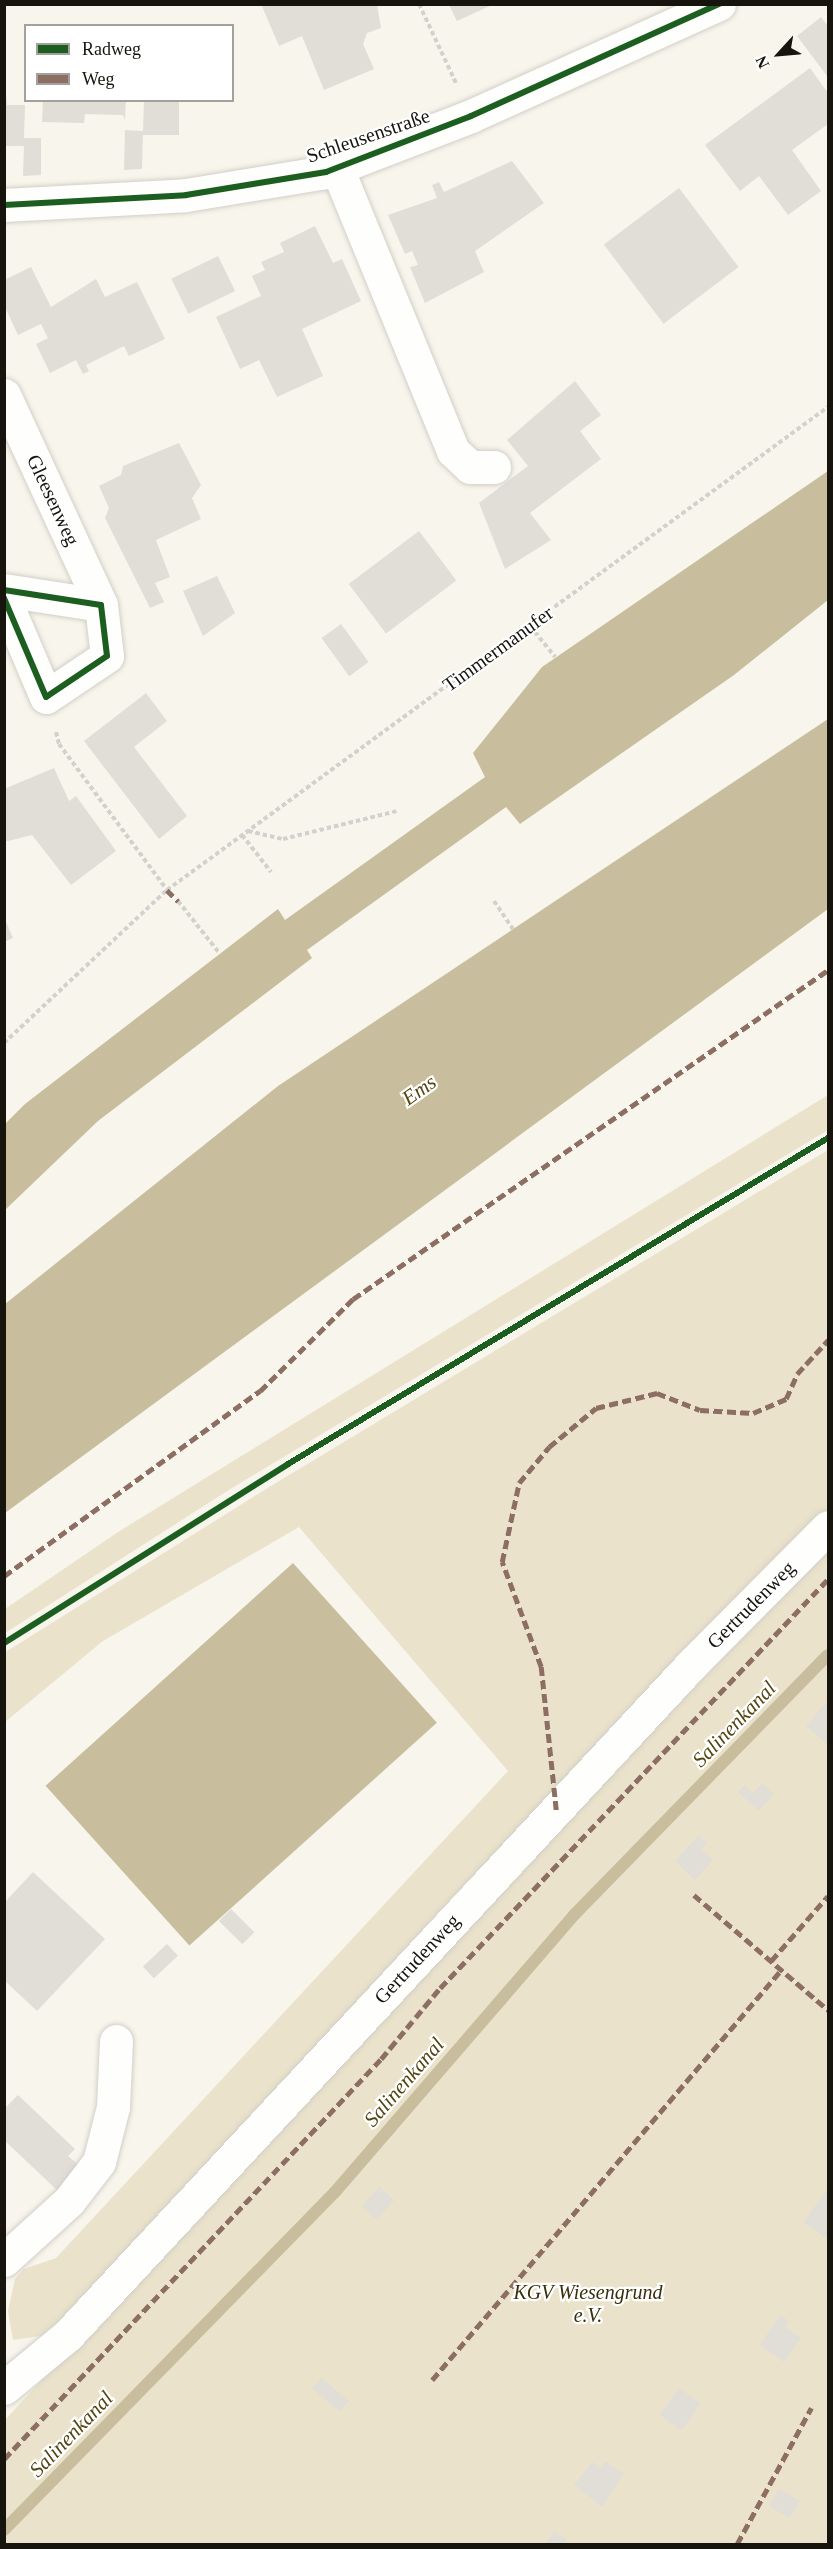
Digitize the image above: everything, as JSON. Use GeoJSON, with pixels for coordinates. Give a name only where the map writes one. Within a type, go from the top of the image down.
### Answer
{"type":"FeatureCollection","features":[{"type":"Feature","properties":{"kind":"street","name":"Schleusenstraße"},"geometry":{"type":"LineString","coordinates":[[4,205],[186,195],[337,168],[471,116],[719,4]]}},
{"type":"Feature","properties":{"kind":"street"},"geometry":{"type":"LineString","coordinates":[[337,168],[453,451],[470,467],[495,467]]}},
{"type":"Feature","properties":{"kind":"street","name":"Gleesenweg"},"geometry":{"type":"LineString","coordinates":[[4,395],[101,605],[107,656],[46,697]]}},
{"type":"Feature","properties":{"kind":"street"},"geometry":{"type":"LineString","coordinates":[[4,590],[101,605]]}},
{"type":"Feature","properties":{"kind":"street"},"geometry":{"type":"LineString","coordinates":[[4,598],[46,697]]}},
{"type":"Feature","properties":{"kind":"street","name":"Gertrudenweg"},"geometry":{"type":"LineString","coordinates":[[7,2373],[68,2335],[691,1665],[828,1527]]}},
{"type":"Feature","properties":{"kind":"street"},"geometry":{"type":"LineString","coordinates":[[4,2260],[69,2201],[99,2162],[113,2107],[116,2041]]}},
{"type":"Feature","properties":{"kind":"path"},"geometry":{"type":"LineString","coordinates":[[419,4],[471,116]]}},
{"type":"Feature","properties":{"kind":"path"},"geometry":{"type":"LineString","coordinates":[[530,626],[555,657]]}},
{"type":"Feature","properties":{"kind":"path"},"geometry":{"type":"LineString","coordinates":[[46,697],[59,744],[167,890]]}},
{"type":"Feature","properties":{"kind":"path"},"geometry":{"type":"LineString","coordinates":[[248,831],[283,839],[397,811]]}},
{"type":"Feature","properties":{"kind":"path"},"geometry":{"type":"LineString","coordinates":[[242,835],[271,872]]}},
{"type":"Feature","properties":{"kind":"path"},"geometry":{"type":"LineString","coordinates":[[178,901],[220,954]]}},
{"type":"Feature","properties":{"kind":"path"},"geometry":{"type":"LineString","coordinates":[[494,902],[513,929]]}},
{"type":"Feature","properties":{"kind":"green space"},"geometry":{"type":"Polygon","coordinates":[[[828,1095],[828,1130],[232,1488],[5,1633],[5,1609],[118,1532],[828,1095]]]}},
{"type":"Feature","properties":{"kind":"green space"},"geometry":{"type":"Polygon","coordinates":[[[828,1150],[828,1508],[442,1908],[85,2298],[41,2336],[13,2340],[8,2311],[15,2279],[24,2269],[56,2258],[508,1771],[299,1527],[103,1641],[5,1722],[4,1653],[266,1489],[828,1150]]]}},
{"type":"Feature","properties":{"kind":"green space","name":"KGV Wiesengrund e.V."},"geometry":{"type":"Polygon","coordinates":[[[828,1548],[828,2544],[5,2544],[4,2421],[354,2042],[828,1548]]]}},
{"type":"Feature","properties":{"kind":"water"},"geometry":{"type":"Polygon","coordinates":[[[828,471],[828,600],[734,675],[520,824],[506,807],[307,950],[312,958],[98,1121],[5,1210],[5,1124],[25,1104],[278,909],[285,920],[485,777],[473,753],[542,667],[828,471]]]}},
{"type":"Feature","properties":{"kind":"water","name":"Ems"},"geometry":{"type":"Polygon","coordinates":[[[828,719],[828,909],[5,1513],[5,1304],[278,1086],[828,719]]]}},
{"type":"Feature","properties":{"kind":"water"},"geometry":{"type":"Polygon","coordinates":[[[293,1563],[437,1723],[189,1946],[46,1786],[293,1563]]]}},
{"type":"Feature","properties":{"kind":"building"},"geometry":{"type":"Polygon","coordinates":[[[261,4],[377,5],[381,28],[367,33],[363,44],[374,69],[324,90],[302,36],[279,46],[261,4]]]}},
{"type":"Feature","properties":{"kind":"building"},"geometry":{"type":"Polygon","coordinates":[[[449,5],[492,5],[457,21],[449,5]]]}},
{"type":"Feature","properties":{"kind":"building"},"geometry":{"type":"Polygon","coordinates":[[[821,17],[828,26],[827,76],[797,36],[821,17]]]}},
{"type":"Feature","properties":{"kind":"building"},"geometry":{"type":"Polygon","coordinates":[[[810,68],[828,93],[828,124],[792,150],[821,191],[788,215],[759,176],[740,191],[705,145],[810,68]]]}},
{"type":"Feature","properties":{"kind":"building"},"geometry":{"type":"Polygon","coordinates":[[[4,69],[7,105],[25,105],[24,138],[41,138],[41,175],[23,176],[24,146],[4,146],[4,69]]]}},
{"type":"Feature","properties":{"kind":"building"},"geometry":{"type":"Polygon","coordinates":[[[43,102],[126,102],[125,120],[123,115],[85,114],[84,123],[42,122],[43,102]]]}},
{"type":"Feature","properties":{"kind":"building"},"geometry":{"type":"Polygon","coordinates":[[[144,102],[179,102],[179,135],[143,135],[142,169],[124,170],[125,130],[143,131],[144,102]]]}},
{"type":"Feature","properties":{"kind":"building"},"geometry":{"type":"Polygon","coordinates":[[[512,161],[544,203],[475,251],[484,272],[425,303],[410,267],[418,265],[412,251],[405,254],[388,215],[437,198],[432,185],[439,182],[444,192],[512,161]]]}},
{"type":"Feature","properties":{"kind":"building"},"geometry":{"type":"Polygon","coordinates":[[[679,188],[739,267],[664,324],[604,245],[679,188]]]}},
{"type":"Feature","properties":{"kind":"building"},"geometry":{"type":"Polygon","coordinates":[[[315,226],[333,263],[342,259],[361,301],[302,329],[323,376],[277,397],[259,360],[240,369],[216,317],[261,296],[252,276],[265,270],[261,262],[284,252],[280,243],[315,226]]]}},
{"type":"Feature","properties":{"kind":"building"},"geometry":{"type":"Polygon","coordinates":[[[218,256],[235,291],[188,314],[171,279],[218,256]]]}},
{"type":"Feature","properties":{"kind":"building"},"geometry":{"type":"Polygon","coordinates":[[[31,267],[51,307],[96,279],[105,297],[137,282],[165,339],[129,356],[124,346],[86,365],[89,371],[83,374],[76,360],[50,373],[36,344],[48,338],[41,324],[18,335],[4,305],[4,280],[31,267]]]}},
{"type":"Feature","properties":{"kind":"building"},"geometry":{"type":"Polygon","coordinates":[[[575,381],[601,415],[580,431],[601,459],[530,513],[551,540],[505,569],[479,503],[528,466],[507,440],[575,381]]]}},
{"type":"Feature","properties":{"kind":"building"},"geometry":{"type":"Polygon","coordinates":[[[179,443],[201,485],[192,498],[201,519],[156,540],[170,577],[155,583],[164,602],[150,608],[105,518],[109,508],[99,486],[121,475],[123,466],[179,443]]]}},
{"type":"Feature","properties":{"kind":"building"},"geometry":{"type":"Polygon","coordinates":[[[419,531],[456,581],[386,633],[349,584],[419,531]]]}},
{"type":"Feature","properties":{"kind":"building"},"geometry":{"type":"Polygon","coordinates":[[[217,576],[235,613],[203,636],[183,591],[217,576]]]}},
{"type":"Feature","properties":{"kind":"building"},"geometry":{"type":"Polygon","coordinates":[[[341,624],[369,662],[349,676],[322,638],[341,624]]]}},
{"type":"Feature","properties":{"kind":"building"},"geometry":{"type":"Polygon","coordinates":[[[146,693],[167,721],[134,747],[187,816],[159,839],[84,741],[146,693]]]}},
{"type":"Feature","properties":{"kind":"building"},"geometry":{"type":"Polygon","coordinates":[[[54,768],[69,801],[76,796],[116,851],[71,885],[32,835],[4,842],[4,789],[54,768]]]}},
{"type":"Feature","properties":{"kind":"building"},"geometry":{"type":"Polygon","coordinates":[[[4,917],[13,938],[4,942],[4,917]]]}},
{"type":"Feature","properties":{"kind":"building"},"geometry":{"type":"Polygon","coordinates":[[[828,1700],[828,1742],[827,1744],[806,1726],[828,1700]]]}},
{"type":"Feature","properties":{"kind":"building"},"geometry":{"type":"Polygon","coordinates":[[[762,1783],[774,1794],[759,1811],[738,1792],[744,1785],[753,1793],[762,1783]]]}},
{"type":"Feature","properties":{"kind":"building"},"geometry":{"type":"Polygon","coordinates":[[[699,1835],[707,1843],[701,1849],[713,1860],[695,1880],[675,1861],[699,1835]]]}},
{"type":"Feature","properties":{"kind":"building"},"geometry":{"type":"Polygon","coordinates":[[[33,1872],[105,1939],[37,2011],[4,1980],[4,1903],[33,1872]]]}},
{"type":"Feature","properties":{"kind":"building"},"geometry":{"type":"Polygon","coordinates":[[[231,1909],[254,1932],[242,1944],[219,1921],[231,1909]]]}},
{"type":"Feature","properties":{"kind":"building"},"geometry":{"type":"Polygon","coordinates":[[[167,1944],[178,1956],[154,1978],[143,1967],[167,1944]]]}},
{"type":"Feature","properties":{"kind":"building"},"geometry":{"type":"Polygon","coordinates":[[[18,2095],[75,2149],[68,2156],[81,2167],[58,2191],[4,2140],[4,2109],[18,2095]]]}},
{"type":"Feature","properties":{"kind":"building"},"geometry":{"type":"Polygon","coordinates":[[[379,2187],[394,2200],[377,2220],[362,2207],[379,2187]]]}},
{"type":"Feature","properties":{"kind":"building"},"geometry":{"type":"Polygon","coordinates":[[[828,2188],[828,2240],[804,2222],[828,2188]]]}},
{"type":"Feature","properties":{"kind":"building"},"geometry":{"type":"Polygon","coordinates":[[[780,2315],[788,2321],[785,2327],[801,2338],[784,2362],[760,2345],[780,2315]]]}},
{"type":"Feature","properties":{"kind":"building"},"geometry":{"type":"Polygon","coordinates":[[[321,2378],[349,2401],[340,2412],[312,2389],[321,2378]]]}},
{"type":"Feature","properties":{"kind":"building"},"geometry":{"type":"Polygon","coordinates":[[[679,2388],[701,2404],[681,2431],[660,2415],[679,2388]]]}},
{"type":"Feature","properties":{"kind":"building"},"geometry":{"type":"Polygon","coordinates":[[[605,2461],[624,2474],[602,2507],[574,2485],[592,2462],[600,2468],[605,2461]]]}},
{"type":"Feature","properties":{"kind":"building"},"geometry":{"type":"Polygon","coordinates":[[[779,2489],[800,2501],[790,2518],[769,2506],[779,2489]]]}},
{"type":"Feature","properties":{"kind":"building"},"geometry":{"type":"Polygon","coordinates":[[[554,2531],[567,2540],[564,2544],[545,2544],[554,2531]]]}},
{"type":"Feature","properties":{"kind":"waterway","name":"Salinenkanal"},"geometry":{"type":"LineString","coordinates":[[4,2530],[335,2192],[574,1915],[828,1655]]}},
{"type":"Feature","properties":{"kind":"marked path"},"geometry":{"type":"LineString","coordinates":[[167,890],[178,901]]}},
{"type":"Feature","properties":{"kind":"marked path"},"geometry":{"type":"LineString","coordinates":[[4,1576],[260,1391],[353,1299],[828,970]]}},
{"type":"Feature","properties":{"kind":"marked path"},"geometry":{"type":"LineString","coordinates":[[556,1810],[541,1667],[502,1562],[519,1483],[549,1447],[596,1408],[657,1393],[700,1410],[753,1413],[786,1399],[797,1374],[828,1340]]}},
{"type":"Feature","properties":{"kind":"marked path"},"geometry":{"type":"LineString","coordinates":[[4,2459],[381,2059],[440,1988],[828,1579]]}},
{"type":"Feature","properties":{"kind":"marked path"},"geometry":{"type":"LineString","coordinates":[[694,1895],[828,2010]]}},
{"type":"Feature","properties":{"kind":"marked path"},"geometry":{"type":"LineString","coordinates":[[771,1961],[828,1896]]}},
{"type":"Feature","properties":{"kind":"marked path"},"geometry":{"type":"LineString","coordinates":[[432,2380],[781,1970]]}},
{"type":"Feature","properties":{"kind":"marked path"},"geometry":{"type":"LineString","coordinates":[[737,2544],[811,2408]]}},
{"type":"Feature","properties":{"kind":"cycle path"},"geometry":{"type":"LineString","coordinates":[[4,205],[186,195],[326,172],[471,116],[719,4]]}},
{"type":"Feature","properties":{"kind":"cycle path"},"geometry":{"type":"LineString","coordinates":[[4,590],[101,605],[107,656],[46,697],[4,598]]}},
{"type":"Feature","properties":{"kind":"cycle path"},"geometry":{"type":"LineString","coordinates":[[4,1643],[288,1464],[828,1138]]}}]}
